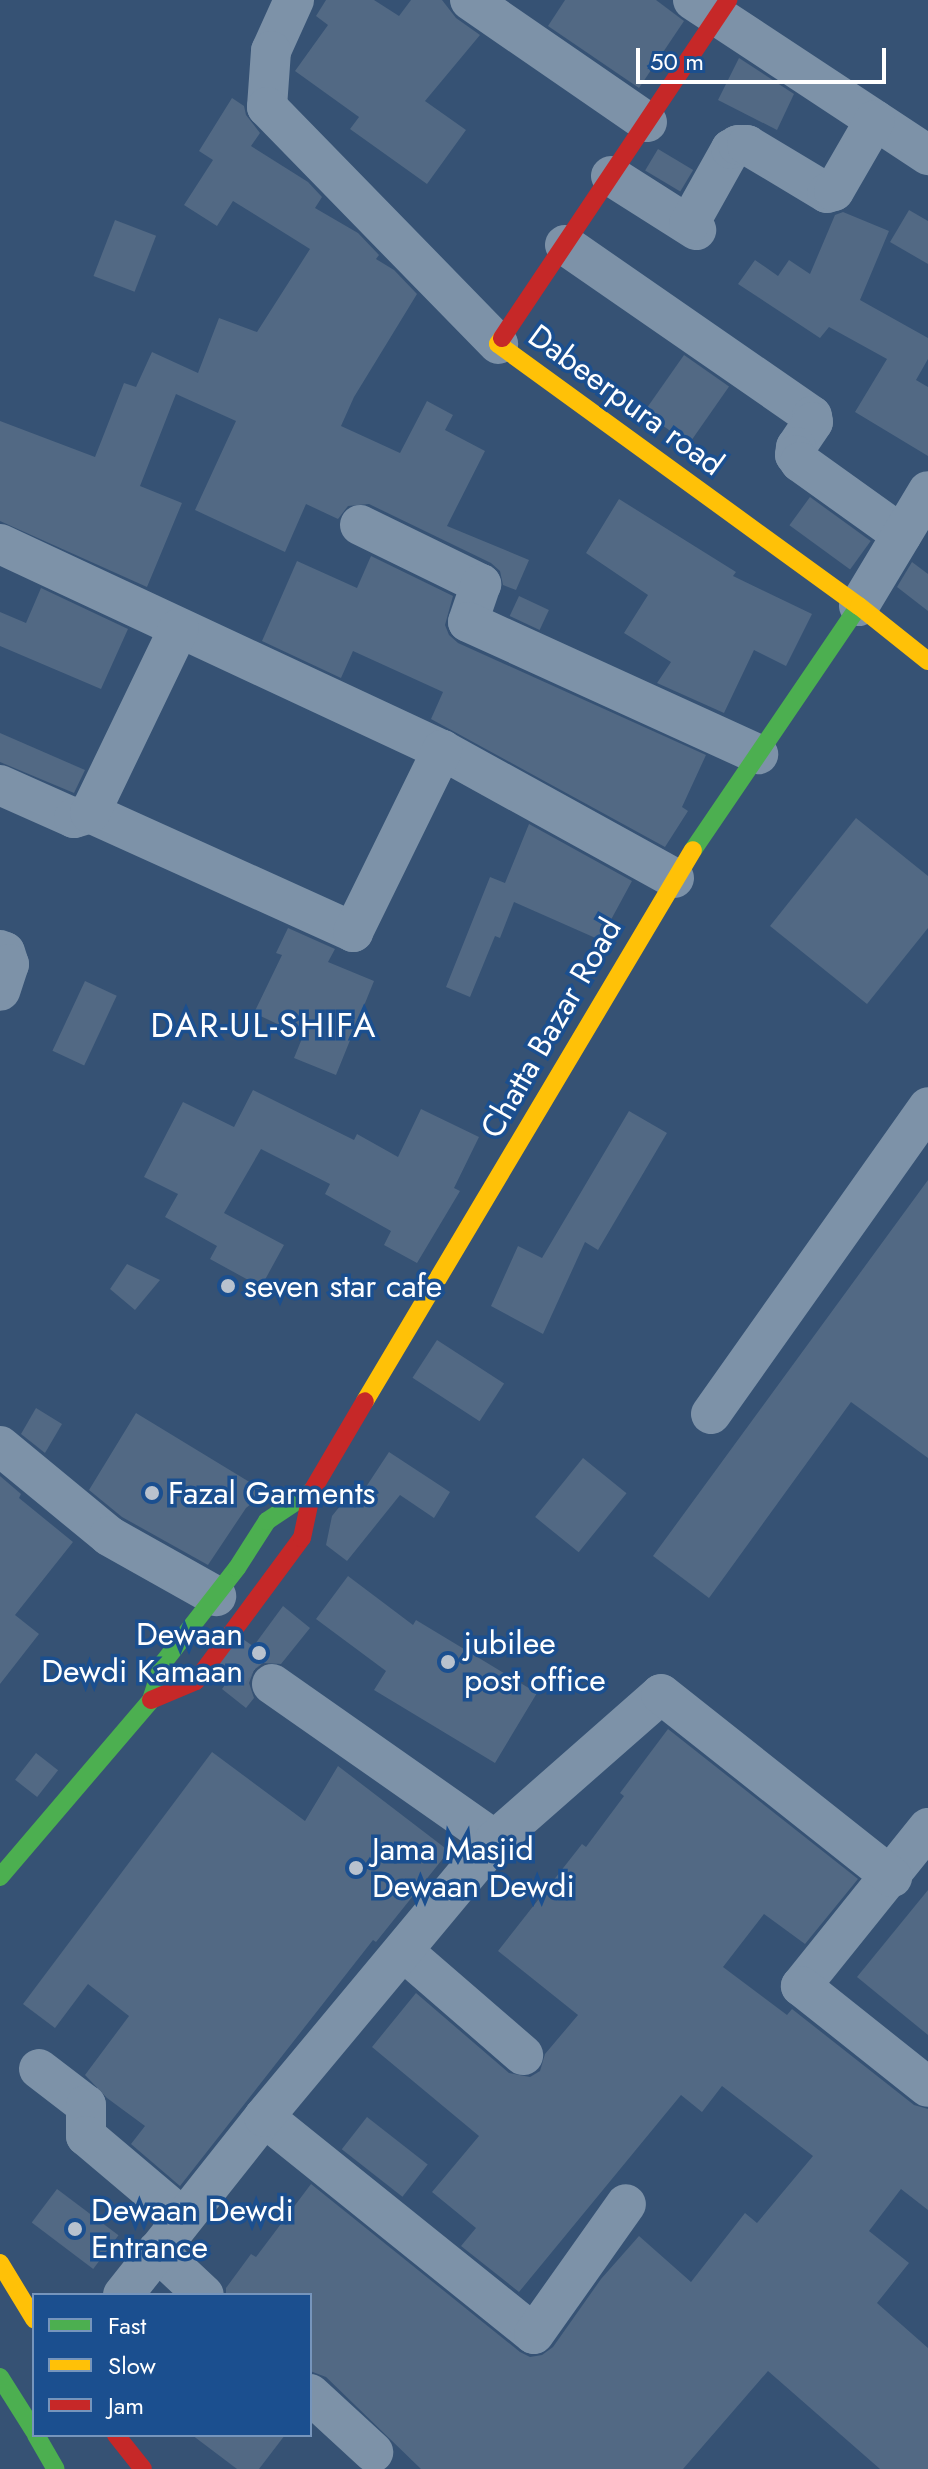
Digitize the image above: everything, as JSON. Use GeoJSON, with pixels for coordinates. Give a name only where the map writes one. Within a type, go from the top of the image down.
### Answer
{"type":"FeatureCollection","features":[{"type":"Feature","properties":{"kind":"main road","name":"Dabeerpura road"},"geometry":{"type":"LineString","coordinates":[[713,5],[647,122],[498,344],[859,606],[928,661]]}},
{"type":"Feature","properties":{"kind":"main road","name":"Chatta Bazar Road"},"geometry":{"type":"LineString","coordinates":[[151,1700],[196,1681],[302,1538],[312,1491],[674,878],[859,606]]}},
{"type":"Feature","properties":{"kind":"main road","name":"Chatta Bazar Road"},"geometry":{"type":"LineString","coordinates":[[0,1877],[151,1700],[163,1663],[216,1596],[267,1521],[312,1491]]}},
{"type":"Feature","properties":{"kind":"main road"},"geometry":{"type":"LineString","coordinates":[[0,2263],[32,2316]]}},
{"type":"Feature","properties":{"kind":"main road"},"geometry":{"type":"LineString","coordinates":[[0,2377],[32,2428]]}},
{"type":"Feature","properties":{"kind":"main road"},"geometry":{"type":"LineString","coordinates":[[39,2437],[66,2465]]}},
{"type":"Feature","properties":{"kind":"main road"},"geometry":{"type":"LineString","coordinates":[[118,2437],[143,2469]]}},
{"type":"Feature","properties":{"kind":"street"},"geometry":{"type":"LineString","coordinates":[[294,0],[271,51],[267,107],[498,344]]}},
{"type":"Feature","properties":{"kind":"street"},"geometry":{"type":"LineString","coordinates":[[470,0],[647,122]]}},
{"type":"Feature","properties":{"kind":"street"},"geometry":{"type":"LineString","coordinates":[[713,5],[928,155]]}},
{"type":"Feature","properties":{"kind":"street"},"geometry":{"type":"LineString","coordinates":[[611,176],[692,227],[731,149],[747,145],[827,193],[834,191],[875,120]]}},
{"type":"Feature","properties":{"kind":"street"},"geometry":{"type":"LineString","coordinates":[[565,245],[812,416],[813,422],[796,447],[795,455],[800,462],[902,535]]}},
{"type":"Feature","properties":{"kind":"street"},"geometry":{"type":"LineString","coordinates":[[859,606],[928,491]]}},
{"type":"Feature","properties":{"kind":"street"},"geometry":{"type":"LineString","coordinates":[[360,525],[481,584],[468,622],[758,754]]}},
{"type":"Feature","properties":{"kind":"street"},"geometry":{"type":"LineString","coordinates":[[0,544],[442,750],[674,878]]}},
{"type":"Feature","properties":{"kind":"street"},"geometry":{"type":"LineString","coordinates":[[90,813],[179,628]]}},
{"type":"Feature","properties":{"kind":"street"},"geometry":{"type":"LineString","coordinates":[[0,785],[74,818],[90,813],[353,932],[442,750]]}},
{"type":"Feature","properties":{"kind":"street"},"geometry":{"type":"LineString","coordinates":[[0,950],[5,952],[9,964],[0,991]]}},
{"type":"Feature","properties":{"kind":"street"},"geometry":{"type":"LineString","coordinates":[[711,1414],[928,1107]]}},
{"type":"Feature","properties":{"kind":"street"},"geometry":{"type":"LineString","coordinates":[[0,1446],[109,1536],[216,1596]]}},
{"type":"Feature","properties":{"kind":"street"},"geometry":{"type":"LineString","coordinates":[[272,1684],[495,1840]]}},
{"type":"Feature","properties":{"kind":"street"},"geometry":{"type":"LineString","coordinates":[[125,2293],[264,2117],[495,1840],[661,1694],[892,1877]]}},
{"type":"Feature","properties":{"kind":"street"},"geometry":{"type":"LineString","coordinates":[[928,1828],[892,1877],[801,1986],[928,2087]]}},
{"type":"Feature","properties":{"kind":"street"},"geometry":{"type":"LineString","coordinates":[[403,1951],[523,2055]]}},
{"type":"Feature","properties":{"kind":"street"},"geometry":{"type":"LineString","coordinates":[[39,2069],[86,2105],[86,2136],[183,2218]]}},
{"type":"Feature","properties":{"kind":"street"},"geometry":{"type":"LineString","coordinates":[[264,2117],[534,2334],[626,2204]]}},
{"type":"Feature","properties":{"kind":"street"},"geometry":{"type":"LineString","coordinates":[[157,2251],[202,2293]]}},
{"type":"Feature","properties":{"kind":"street"},"geometry":{"type":"LineString","coordinates":[[312,2396],[373,2452]]}},
{"type":"Feature","properties":{"kind":"building"},"geometry":{"type":"Polygon","coordinates":[[[326,0],[374,0],[399,16],[411,0],[442,0],[456,18],[480,35],[425,101],[466,130],[427,184],[350,129],[359,117],[295,71],[328,25],[316,16],[326,0]]]}},
{"type":"Feature","properties":{"kind":"building"},"geometry":{"type":"Polygon","coordinates":[[[565,0],[656,0],[684,21],[639,88],[548,26],[565,0]]]}},
{"type":"Feature","properties":{"kind":"building"},"geometry":{"type":"Polygon","coordinates":[[[739,58],[794,94],[777,130],[718,100],[739,58]]]}},
{"type":"Feature","properties":{"kind":"building"},"geometry":{"type":"Polygon","coordinates":[[[232,98],[244,106],[246,115],[260,133],[251,146],[308,182],[322,197],[315,208],[358,233],[379,255],[376,259],[394,270],[417,294],[354,397],[341,426],[400,453],[427,401],[453,415],[445,430],[485,451],[447,526],[529,560],[516,590],[503,585],[500,571],[491,563],[369,504],[348,506],[338,519],[306,504],[285,552],[195,510],[236,421],[176,394],[140,486],[182,503],[147,587],[0,521],[0,421],[95,457],[124,383],[136,387],[152,352],[198,373],[219,318],[257,332],[310,249],[233,201],[217,226],[184,205],[213,160],[199,151],[232,98]]]}},
{"type":"Feature","properties":{"kind":"building"},"geometry":{"type":"Polygon","coordinates":[[[658,149],[693,170],[680,192],[645,170],[658,149]]]}},
{"type":"Feature","properties":{"kind":"building"},"geometry":{"type":"Polygon","coordinates":[[[909,210],[928,221],[928,264],[890,242],[909,210]]]}},
{"type":"Feature","properties":{"kind":"building"},"geometry":{"type":"Polygon","coordinates":[[[843,212],[889,231],[860,300],[928,338],[928,359],[916,380],[928,387],[928,456],[855,412],[887,359],[829,327],[820,338],[738,284],[755,260],[778,276],[789,260],[810,274],[835,215],[843,212]]]}},
{"type":"Feature","properties":{"kind":"building"},"geometry":{"type":"Polygon","coordinates":[[[115,220],[156,236],[135,292],[93,276],[115,220]]]}},
{"type":"Feature","properties":{"kind":"building"},"geometry":{"type":"Polygon","coordinates":[[[684,355],[729,387],[689,444],[644,412],[684,355]]]}},
{"type":"Feature","properties":{"kind":"building"},"geometry":{"type":"Polygon","coordinates":[[[810,497],[871,541],[850,569],[789,525],[810,497]]]}},
{"type":"Feature","properties":{"kind":"building"},"geometry":{"type":"Polygon","coordinates":[[[619,499],[736,572],[733,576],[812,614],[786,666],[754,650],[724,713],[657,683],[671,662],[624,633],[648,595],[586,553],[619,499]]]}},
{"type":"Feature","properties":{"kind":"building"},"geometry":{"type":"Polygon","coordinates":[[[371,556],[453,596],[445,625],[449,635],[458,643],[706,755],[682,807],[688,811],[665,847],[431,719],[443,692],[353,651],[341,678],[262,641],[297,561],[357,588],[371,556]]]}},
{"type":"Feature","properties":{"kind":"building"},"geometry":{"type":"Polygon","coordinates":[[[912,562],[928,574],[928,611],[897,587],[912,562]]]}},
{"type":"Feature","properties":{"kind":"building"},"geometry":{"type":"Polygon","coordinates":[[[41,588],[128,629],[101,689],[0,646],[0,612],[26,623],[41,588]]]}},
{"type":"Feature","properties":{"kind":"building"},"geometry":{"type":"Polygon","coordinates":[[[519,596],[549,610],[540,630],[510,616],[519,596]]]}},
{"type":"Feature","properties":{"kind":"building"},"geometry":{"type":"Polygon","coordinates":[[[0,733],[85,770],[74,793],[0,762],[0,733]]]}},
{"type":"Feature","properties":{"kind":"building"},"geometry":{"type":"Polygon","coordinates":[[[856,818],[928,876],[928,928],[867,1004],[770,926],[856,818]]]}},
{"type":"Feature","properties":{"kind":"building"},"geometry":{"type":"Polygon","coordinates":[[[529,824],[632,881],[600,940],[514,902],[500,938],[495,936],[470,997],[446,987],[490,877],[505,883],[529,824]]]}},
{"type":"Feature","properties":{"kind":"building"},"geometry":{"type":"Polygon","coordinates":[[[288,928],[335,949],[328,962],[374,981],[336,1075],[294,1058],[303,1036],[254,1013],[282,955],[276,953],[288,928]]]}},
{"type":"Feature","properties":{"kind":"building"},"geometry":{"type":"Polygon","coordinates":[[[85,981],[117,996],[84,1066],[52,1051],[85,981]]]}},
{"type":"Feature","properties":{"kind":"building"},"geometry":{"type":"Polygon","coordinates":[[[253,1090],[354,1140],[357,1134],[398,1157],[421,1109],[479,1137],[454,1188],[460,1191],[417,1263],[384,1245],[391,1231],[325,1194],[330,1184],[261,1149],[224,1213],[284,1245],[261,1287],[210,1259],[217,1246],[165,1217],[178,1194],[144,1177],[183,1102],[234,1127],[253,1090]]]}},
{"type":"Feature","properties":{"kind":"building"},"geometry":{"type":"Polygon","coordinates":[[[629,1111],[667,1133],[598,1250],[585,1242],[543,1334],[491,1306],[518,1246],[542,1258],[629,1111]]]}},
{"type":"Feature","properties":{"kind":"building"},"geometry":{"type":"Polygon","coordinates":[[[928,1180],[928,1458],[851,1402],[709,1598],[653,1556],[928,1180]]]}},
{"type":"Feature","properties":{"kind":"building"},"geometry":{"type":"Polygon","coordinates":[[[127,1264],[160,1280],[135,1310],[110,1289],[127,1264]]]}},
{"type":"Feature","properties":{"kind":"building"},"geometry":{"type":"Polygon","coordinates":[[[437,1340],[504,1384],[480,1421],[412,1378],[437,1340]]]}},
{"type":"Feature","properties":{"kind":"building"},"geometry":{"type":"Polygon","coordinates":[[[36,1408],[62,1424],[45,1453],[21,1434],[36,1408]]]}},
{"type":"Feature","properties":{"kind":"building"},"geometry":{"type":"Polygon","coordinates":[[[136,1413],[266,1492],[246,1508],[208,1565],[122,1517],[89,1490],[136,1413]]]}},
{"type":"Feature","properties":{"kind":"building"},"geometry":{"type":"Polygon","coordinates":[[[389,1452],[450,1492],[434,1518],[400,1495],[347,1561],[326,1545],[332,1516],[357,1485],[364,1490],[389,1452]]]}},
{"type":"Feature","properties":{"kind":"building"},"geometry":{"type":"Polygon","coordinates":[[[583,1458],[627,1493],[579,1552],[535,1517],[583,1458]]]}},
{"type":"Feature","properties":{"kind":"building"},"geometry":{"type":"Polygon","coordinates":[[[0,1476],[21,1494],[19,1498],[73,1542],[15,1615],[39,1634],[0,1684],[0,1476]]]}},
{"type":"Feature","properties":{"kind":"building"},"geometry":{"type":"Polygon","coordinates":[[[348,1576],[413,1625],[416,1620],[537,1693],[495,1763],[374,1690],[386,1671],[316,1619],[348,1576]]]}},
{"type":"Feature","properties":{"kind":"building"},"geometry":{"type":"Polygon","coordinates":[[[283,1606],[310,1628],[281,1664],[263,1663],[254,1670],[249,1683],[254,1698],[246,1708],[222,1689],[283,1606]]]}},
{"type":"Feature","properties":{"kind":"building"},"geometry":{"type":"Polygon","coordinates":[[[668,1729],[858,1879],[805,1944],[764,1914],[723,1967],[787,2015],[792,2009],[914,2105],[928,2109],[928,2210],[901,2189],[869,2231],[909,2263],[877,2303],[928,2348],[928,2469],[880,2469],[768,2371],[683,2469],[421,2469],[326,2377],[312,2372],[312,2293],[226,2293],[226,2288],[251,2254],[256,2257],[311,2184],[520,2352],[530,2357],[542,2355],[553,2347],[601,2279],[639,2236],[691,2282],[745,2213],[757,2223],[813,2156],[722,2086],[702,2112],[681,2095],[519,2292],[461,2246],[476,2228],[432,2192],[479,2136],[372,2047],[416,1993],[509,2073],[530,2077],[540,2071],[545,2054],[578,2015],[498,1951],[582,1844],[586,1847],[624,1796],[620,1793],[668,1729]]]}},
{"type":"Feature","properties":{"kind":"building"},"geometry":{"type":"Polygon","coordinates":[[[212,1752],[305,1821],[338,1766],[449,1851],[376,1942],[373,1940],[180,2186],[131,2144],[145,2126],[107,2098],[85,2075],[129,2016],[88,1984],[55,2028],[23,2004],[212,1752]]]}},
{"type":"Feature","properties":{"kind":"building"},"geometry":{"type":"Polygon","coordinates":[[[36,1753],[58,1770],[37,1797],[15,1780],[36,1753]]]}},
{"type":"Feature","properties":{"kind":"building"},"geometry":{"type":"Polygon","coordinates":[[[928,1890],[928,2035],[857,1977],[928,1890]]]}},
{"type":"Feature","properties":{"kind":"building"},"geometry":{"type":"Polygon","coordinates":[[[367,2117],[428,2164],[402,2197],[342,2149],[367,2117]]]}},
{"type":"Feature","properties":{"kind":"building","name":"Dewaan Dewdi Entrance"},"geometry":{"type":"Polygon","coordinates":[[[57,2189],[118,2235],[93,2269],[32,2223],[57,2189]]]}},
{"type":"Feature","properties":{"kind":"building"},"geometry":{"type":"Polygon","coordinates":[[[195,2437],[283,2437],[259,2469],[237,2469],[195,2437]]]}},
{"type":"Feature","properties":{"kind":"tunnel"},"geometry":{"type":"LineString","coordinates":[[221,1648],[272,1684]]}},
{"type":"Feature","properties":{"kind":"traffic: fast"},"geometry":{"type":"LineString","coordinates":[[693,850],[859,606]]}},
{"type":"Feature","properties":{"kind":"traffic: fast"},"geometry":{"type":"LineString","coordinates":[[0,1877],[151,1700],[163,1663],[237,1568],[267,1521],[312,1491]]}},
{"type":"Feature","properties":{"kind":"traffic: fast"},"geometry":{"type":"LineString","coordinates":[[0,2377],[32,2428]]}},
{"type":"Feature","properties":{"kind":"traffic: fast"},"geometry":{"type":"LineString","coordinates":[[37,2437],[56,2469]]}},
{"type":"Feature","properties":{"kind":"traffic: slow"},"geometry":{"type":"LineString","coordinates":[[502,338],[498,344],[859,606],[928,661]]}},
{"type":"Feature","properties":{"kind":"traffic: slow"},"geometry":{"type":"LineString","coordinates":[[365,1401],[693,850]]}},
{"type":"Feature","properties":{"kind":"traffic: slow"},"geometry":{"type":"LineString","coordinates":[[0,2263],[32,2316]]}},
{"type":"Feature","properties":{"kind":"traffic: jam"},"geometry":{"type":"LineString","coordinates":[[502,338],[728,0]]}},
{"type":"Feature","properties":{"kind":"traffic: jam"},"geometry":{"type":"LineString","coordinates":[[151,1700],[196,1681],[302,1538],[312,1491],[365,1401]]}},
{"type":"Feature","properties":{"kind":"traffic: jam"},"geometry":{"type":"LineString","coordinates":[[118,2437],[143,2469]]}},
{"type":"Feature","properties":{"kind":"place","name":"seven star cafe"},"geometry":{"type":"Point","coordinates":[228,1286]}},
{"type":"Feature","properties":{"kind":"place","name":"Fazal Garments"},"geometry":{"type":"Point","coordinates":[152,1493]}},
{"type":"Feature","properties":{"kind":"place","name":"Dewaan Dewdi Kamaan"},"geometry":{"type":"Point","coordinates":[259,1653]}},
{"type":"Feature","properties":{"kind":"place","name":"jubilee post office"},"geometry":{"type":"Point","coordinates":[448,1662]}},
{"type":"Feature","properties":{"kind":"place","name":"Jama Masjid Dewaan Dewdi"},"geometry":{"type":"Point","coordinates":[356,1868]}},
{"type":"Feature","properties":{"kind":"place","name":"Dewaan Dewdi Entrance"},"geometry":{"type":"Point","coordinates":[75,2229]}},
{"type":"Feature","properties":{"kind":"district","name":"DAR-UL-SHIFA"},"geometry":{"type":"Point","coordinates":[264,1026]}}]}
